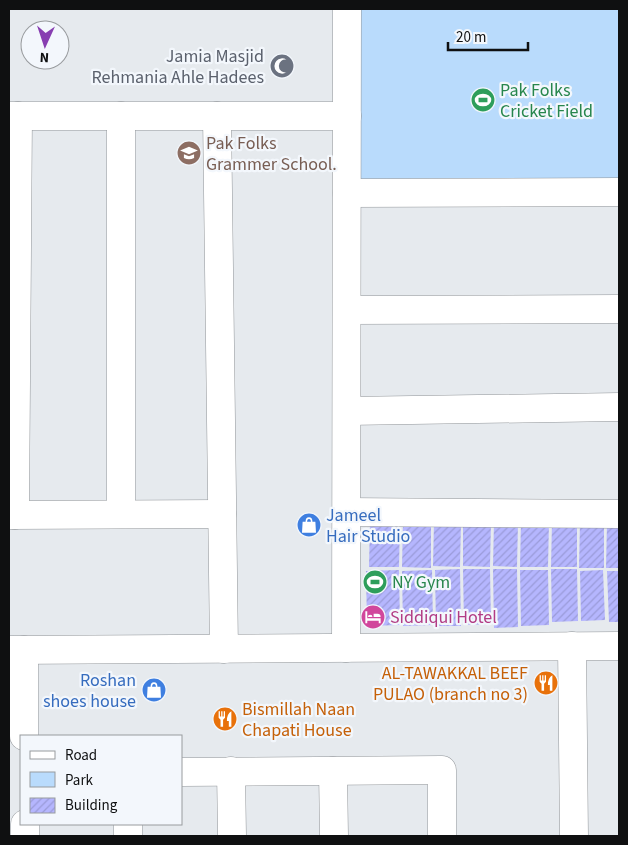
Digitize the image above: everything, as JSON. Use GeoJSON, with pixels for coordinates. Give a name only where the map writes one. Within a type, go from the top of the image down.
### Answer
{"type":"FeatureCollection","features":[{"type":"Feature","properties":{"kind":"street"},"geometry":{"type":"LineString","coordinates":[[346,648],[347,9]]}},
{"type":"Feature","properties":{"kind":"street"},"geometry":{"type":"LineString","coordinates":[[222,514],[12,515],[13,116],[347,116]]}},
{"type":"Feature","properties":{"kind":"street"},"geometry":{"type":"LineString","coordinates":[[121,116],[121,514]]}},
{"type":"Feature","properties":{"kind":"street"},"geometry":{"type":"LineString","coordinates":[[217,116],[224,649]]}},
{"type":"Feature","properties":{"kind":"street"},"geometry":{"type":"LineString","coordinates":[[347,193],[619,192]]}},
{"type":"Feature","properties":{"kind":"street"},"geometry":{"type":"LineString","coordinates":[[346,310],[619,309]]}},
{"type":"Feature","properties":{"kind":"street"},"geometry":{"type":"LineString","coordinates":[[346,411],[619,407]]}},
{"type":"Feature","properties":{"kind":"street"},"geometry":{"type":"LineString","coordinates":[[346,512],[619,514]]}},
{"type":"Feature","properties":{"kind":"street"},"geometry":{"type":"LineString","coordinates":[[572,646],[574,836]]}},
{"type":"Feature","properties":{"kind":"street"},"geometry":{"type":"LineString","coordinates":[[24,735],[16,650],[619,646]]}},
{"type":"Feature","properties":{"kind":"street"},"geometry":{"type":"LineString","coordinates":[[182,772],[442,770],[442,836]]}},
{"type":"Feature","properties":{"kind":"street"},"geometry":{"type":"LineString","coordinates":[[333,771],[334,836]]}},
{"type":"Feature","properties":{"kind":"street"},"geometry":{"type":"LineString","coordinates":[[231,772],[232,836]]}},
{"type":"Feature","properties":{"kind":"green space","name":"Pak Folks Cricket Field"},"geometry":{"type":"Polygon","coordinates":[[[347,9],[619,9],[619,192],[347,193],[347,9]]]}},
{"type":"Feature","properties":{"kind":"building"},"geometry":{"type":"Polygon","coordinates":[[[463,521],[491,522],[490,567],[463,566],[463,521]]]}},
{"type":"Feature","properties":{"kind":"building"},"geometry":{"type":"Polygon","coordinates":[[[521,521],[549,521],[548,567],[520,567],[521,521]]]}},
{"type":"Feature","properties":{"kind":"building"},"geometry":{"type":"Polygon","coordinates":[[[370,522],[400,522],[399,567],[369,567],[370,522]]]}},
{"type":"Feature","properties":{"kind":"building"},"geometry":{"type":"Polygon","coordinates":[[[403,522],[431,522],[431,568],[402,567],[403,522]]]}},
{"type":"Feature","properties":{"kind":"building"},"geometry":{"type":"Polygon","coordinates":[[[434,522],[461,522],[460,567],[433,566],[434,522]]]}},
{"type":"Feature","properties":{"kind":"building"},"geometry":{"type":"Polygon","coordinates":[[[494,522],[518,522],[517,567],[493,566],[494,522]]]}},
{"type":"Feature","properties":{"kind":"building"},"geometry":{"type":"Polygon","coordinates":[[[552,522],[577,522],[577,567],[551,567],[552,522]]]}},
{"type":"Feature","properties":{"kind":"building"},"geometry":{"type":"Polygon","coordinates":[[[580,522],[604,522],[604,568],[579,568],[580,522]]]}},
{"type":"Feature","properties":{"kind":"building"},"geometry":{"type":"Polygon","coordinates":[[[607,522],[619,522],[619,568],[606,568],[607,522]]]}},
{"type":"Feature","properties":{"kind":"building"},"geometry":{"type":"Polygon","coordinates":[[[460,569],[461,626],[436,626],[435,570],[460,569]]]}},
{"type":"Feature","properties":{"kind":"building"},"geometry":{"type":"Polygon","coordinates":[[[463,569],[490,569],[491,624],[464,625],[463,569]]]}},
{"type":"Feature","properties":{"kind":"building"},"geometry":{"type":"Polygon","coordinates":[[[493,569],[517,569],[518,627],[494,628],[493,569]]]}},
{"type":"Feature","properties":{"kind":"building"},"geometry":{"type":"Polygon","coordinates":[[[551,569],[577,569],[578,621],[552,622],[551,569]]]}},
{"type":"Feature","properties":{"kind":"building"},"geometry":{"type":"Polygon","coordinates":[[[399,570],[400,625],[367,626],[366,571],[399,570]]]}},
{"type":"Feature","properties":{"kind":"building"},"geometry":{"type":"Polygon","coordinates":[[[432,570],[433,625],[403,626],[402,571],[432,570]]]}},
{"type":"Feature","properties":{"kind":"building"},"geometry":{"type":"Polygon","coordinates":[[[520,570],[548,570],[549,625],[521,626],[520,570]]]}},
{"type":"Feature","properties":{"kind":"building"},"geometry":{"type":"Polygon","coordinates":[[[603,570],[605,620],[581,621],[580,571],[603,570]]]}},
{"type":"Feature","properties":{"kind":"building"},"geometry":{"type":"Polygon","coordinates":[[[607,571],[619,571],[619,622],[609,622],[607,571]]]}},
{"type":"Feature","properties":{"kind":"place","name":"Jamia Masjid Rehmania Ahle Hadees"},"geometry":{"type":"Point","coordinates":[282,66]}},
{"type":"Feature","properties":{"kind":"place","name":"Pak Folks Cricket Field"},"geometry":{"type":"Point","coordinates":[483,100]}},
{"type":"Feature","properties":{"kind":"place","name":"Pak Folks Grammer School."},"geometry":{"type":"Point","coordinates":[189,153]}},
{"type":"Feature","properties":{"kind":"place","name":"Jameel Hair Studio"},"geometry":{"type":"Point","coordinates":[309,525]}},
{"type":"Feature","properties":{"kind":"place","name":"NY Gym"},"geometry":{"type":"Point","coordinates":[375,582]}},
{"type":"Feature","properties":{"kind":"place","name":"Siddiqui Hotel"},"geometry":{"type":"Point","coordinates":[373,617]}},
{"type":"Feature","properties":{"kind":"place","name":"AL-TAWAKKAL BEEF PULAO (branch no 3)"},"geometry":{"type":"Point","coordinates":[546,683]}},
{"type":"Feature","properties":{"kind":"place","name":"Roshan shoes house"},"geometry":{"type":"Point","coordinates":[154,690]}},
{"type":"Feature","properties":{"kind":"place","name":"Bismillah Naan Chapati House"},"geometry":{"type":"Point","coordinates":[225,719]}}]}
